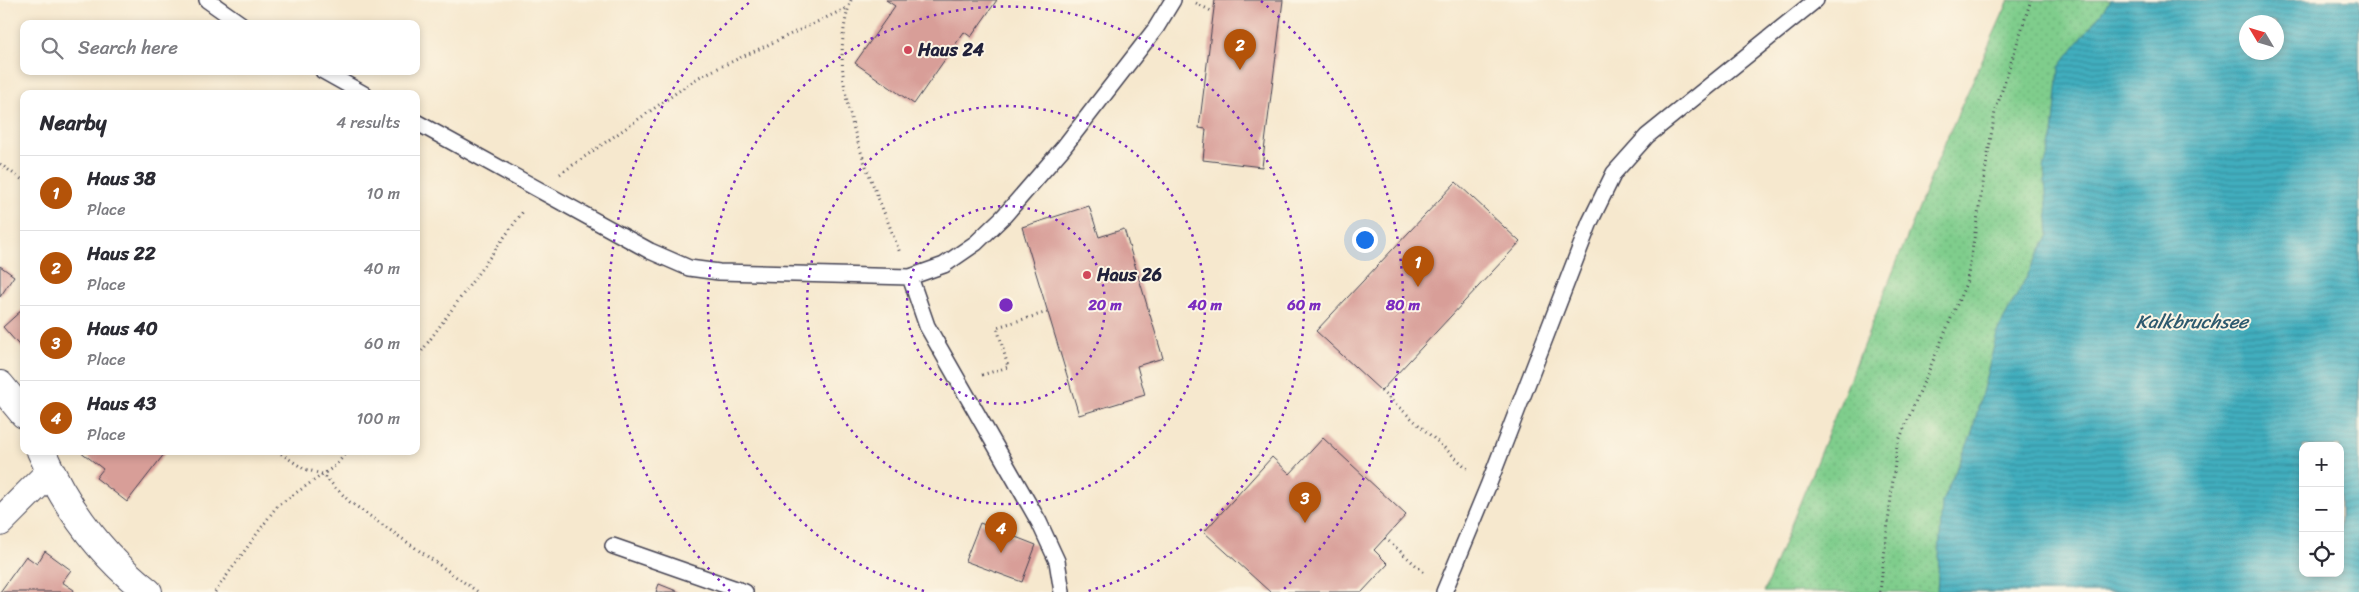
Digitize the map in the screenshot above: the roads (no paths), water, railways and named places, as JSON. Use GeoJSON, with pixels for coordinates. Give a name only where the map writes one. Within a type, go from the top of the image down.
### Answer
{"type":"FeatureCollection","features":[{"type":"Feature","properties":{"kind":"street"},"geometry":{"type":"LineString","coordinates":[[0,385],[20,409]]}},
{"type":"Feature","properties":{"kind":"street"},"geometry":{"type":"LineString","coordinates":[[0,522],[46,462],[88,533],[130,578],[148,592]]}},
{"type":"Feature","properties":{"kind":"lane"},"geometry":{"type":"LineString","coordinates":[[207,0],[235,20]]}},
{"type":"Feature","properties":{"kind":"lane"},"geometry":{"type":"LineString","coordinates":[[420,124],[650,251],[689,268],[719,272],[910,276],[944,265],[976,243],[1004,216],[1063,148],[1156,28],[1173,0]]}},
{"type":"Feature","properties":{"kind":"lane"},"geometry":{"type":"LineString","coordinates":[[1444,591],[1488,486],[1590,222],[1614,173],[1647,136],[1816,0]]}},
{"type":"Feature","properties":{"kind":"lane"},"geometry":{"type":"LineString","coordinates":[[330,75],[357,90]]}},
{"type":"Feature","properties":{"kind":"lane"},"geometry":{"type":"LineString","coordinates":[[910,276],[928,326],[1039,522],[1057,561],[1062,592]]}},
{"type":"Feature","properties":{"kind":"lane"},"geometry":{"type":"LineString","coordinates":[[613,546],[745,592]]}},
{"type":"Feature","properties":{"kind":"water","name":"Kalkbruchsee"},"geometry":{"type":"Polygon","coordinates":[[[2111,0],[2359,0],[2359,592],[1937,592],[1942,501],[1971,436],[1998,330],[2049,235],[2044,168],[2053,135],[2059,67],[2111,0]]]}},
{"type":"Feature","properties":{"kind":"place","name":"Haus 24"},"geometry":{"type":"Point","coordinates":[908,50]}},
{"type":"Feature","properties":{"kind":"place","name":"Haus 22"},"geometry":{"type":"Point","coordinates":[1240,70]}},
{"type":"Feature","properties":{"kind":"place","name":"Haus 26"},"geometry":{"type":"Point","coordinates":[1087,275]}},
{"type":"Feature","properties":{"kind":"place","name":"Haus 38"},"geometry":{"type":"Point","coordinates":[1418,287]}},
{"type":"Feature","properties":{"kind":"place","name":"Haus 40"},"geometry":{"type":"Point","coordinates":[1305,523]}},
{"type":"Feature","properties":{"kind":"place","name":"Haus 43"},"geometry":{"type":"Point","coordinates":[1001,553]}}]}
